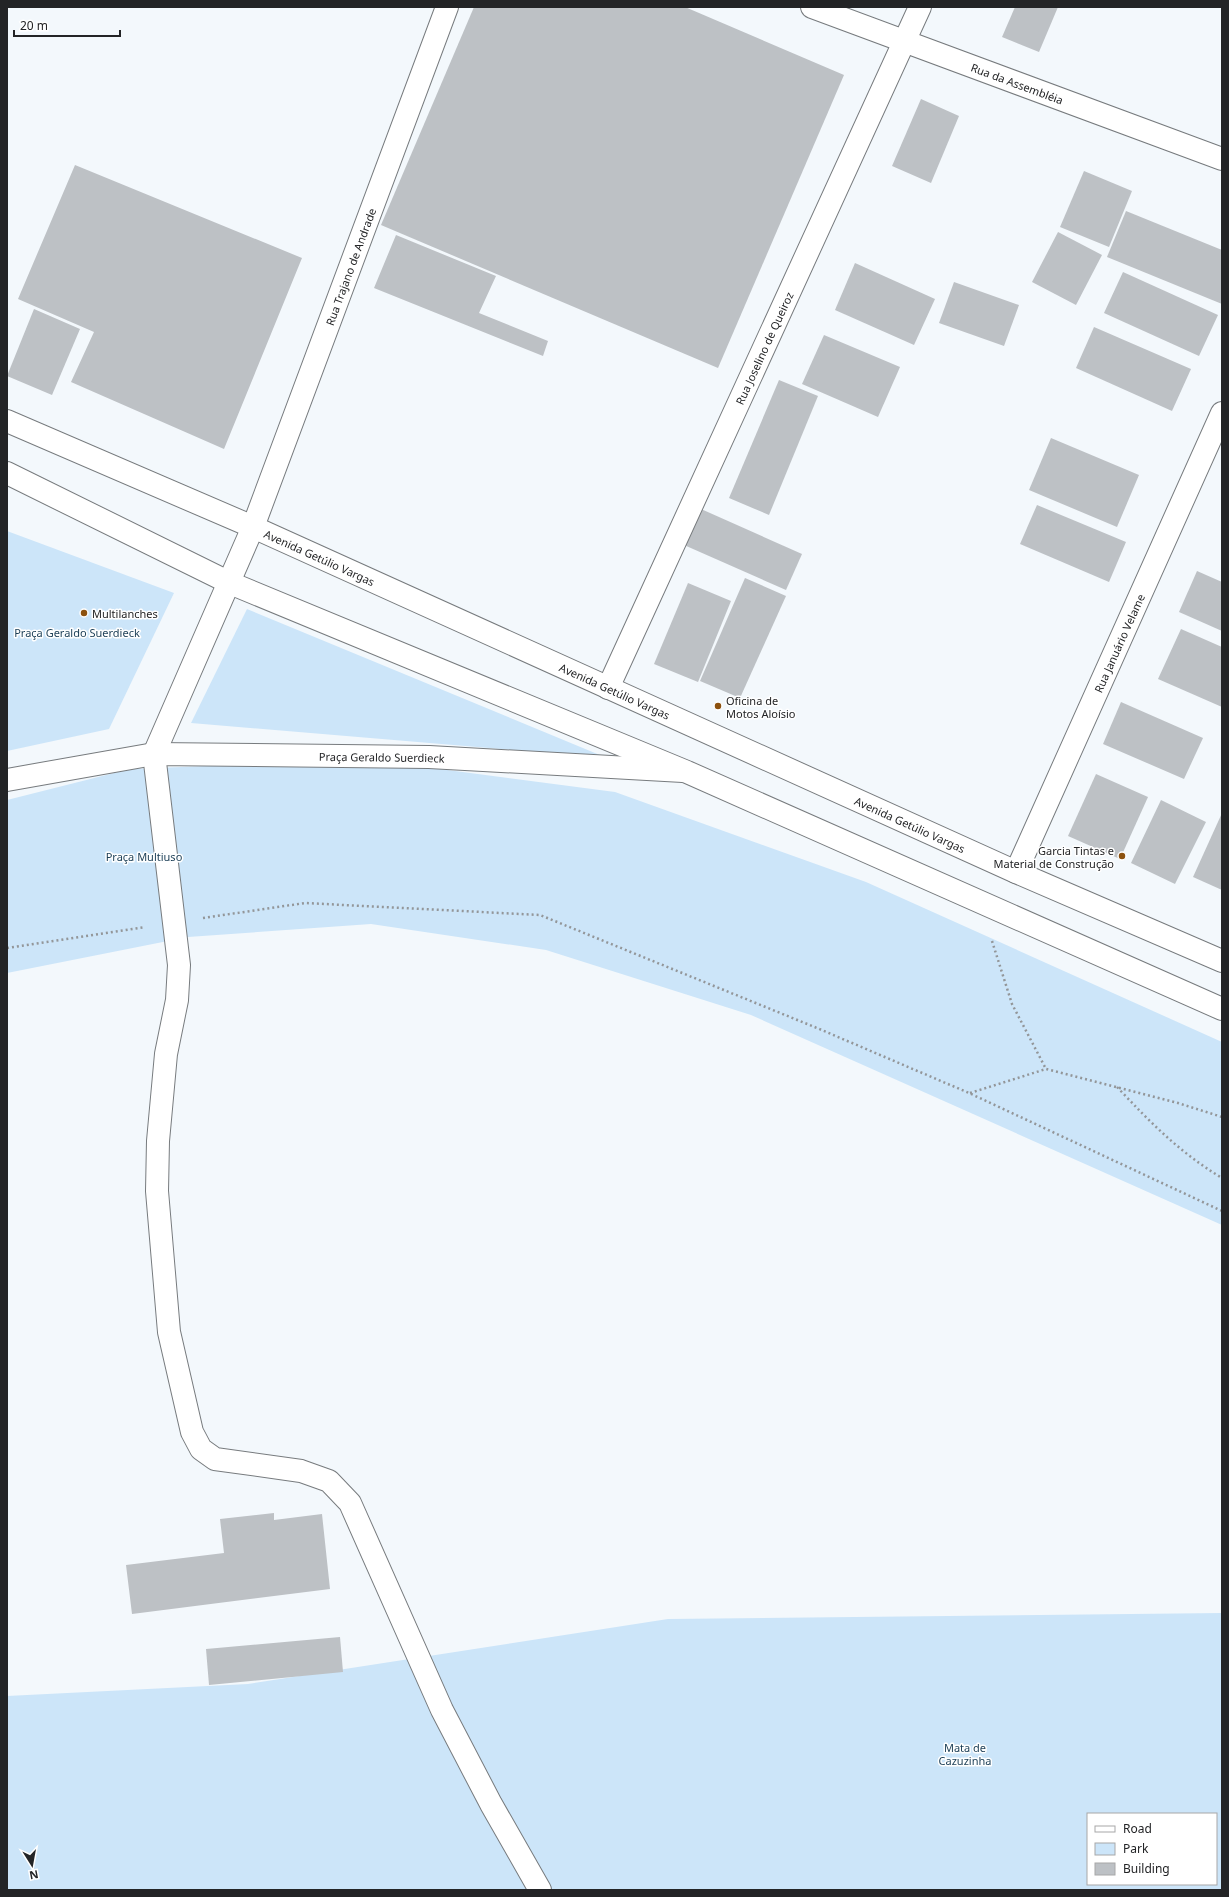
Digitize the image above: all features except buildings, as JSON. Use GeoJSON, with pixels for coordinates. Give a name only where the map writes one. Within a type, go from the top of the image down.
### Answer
{"type":"FeatureCollection","features":[{"type":"Feature","properties":{"kind":"street","name":"Rua Trajano de Andrade"},"geometry":{"type":"LineString","coordinates":[[154,754],[230,583],[253,527],[446,7]]}},
{"type":"Feature","properties":{"kind":"street","name":"Rua da Assembléia"},"geometry":{"type":"LineString","coordinates":[[812,7],[1222,160]]}},
{"type":"Feature","properties":{"kind":"street","name":"Rua Joselino de Queiroz"},"geometry":{"type":"LineString","coordinates":[[608,688],[920,7]]}},
{"type":"Feature","properties":{"kind":"street","name":"Rua Januário Velame"},"geometry":{"type":"LineString","coordinates":[[1016,872],[1222,413]]}},
{"type":"Feature","properties":{"kind":"street","name":"Avenida Getúlio Vargas"},"geometry":{"type":"LineString","coordinates":[[7,421],[253,527],[1016,872],[1222,961]]}},
{"type":"Feature","properties":{"kind":"street"},"geometry":{"type":"LineString","coordinates":[[7,473],[230,583],[687,772],[1222,1009]]}},
{"type":"Feature","properties":{"kind":"street"},"geometry":{"type":"LineString","coordinates":[[154,754],[179,965],[177,1000],[166,1054],[158,1142],[157,1191],[169,1332],[192,1432],[201,1449],[215,1459],[302,1471],[329,1481],[350,1503],[442,1710],[491,1804],[540,1890]]}},
{"type":"Feature","properties":{"kind":"street","name":"Praça Geraldo Suerdieck"},"geometry":{"type":"LineString","coordinates":[[7,780],[154,754],[429,757],[687,772]]}},
{"type":"Feature","properties":{"kind":"path"},"geometry":{"type":"LineString","coordinates":[[975,900],[991,938],[1012,1004],[1046,1069]]}},
{"type":"Feature","properties":{"kind":"path"},"geometry":{"type":"LineString","coordinates":[[7,948],[305,903],[540,916],[817,1028],[969,1093],[1222,1211]]}},
{"type":"Feature","properties":{"kind":"path"},"geometry":{"type":"LineString","coordinates":[[969,1093],[1046,1069],[1117,1086],[1222,1117]]}},
{"type":"Feature","properties":{"kind":"path"},"geometry":{"type":"LineString","coordinates":[[1117,1086],[1154,1127],[1199,1164],[1222,1178]]}},
{"type":"Feature","properties":{"kind":"green space","name":"Praça Geraldo Suerdieck"},"geometry":{"type":"Polygon","coordinates":[[[7,531],[174,593],[109,729],[7,751],[7,531]]]}},
{"type":"Feature","properties":{"kind":"green space"},"geometry":{"type":"Polygon","coordinates":[[[247,609],[607,758],[191,723],[247,609]]]}},
{"type":"Feature","properties":{"kind":"green space","name":"Praça Multiuso"},"geometry":{"type":"Polygon","coordinates":[[[402,764],[615,792],[866,882],[1222,1042],[1222,1225],[751,1015],[546,950],[371,924],[188,937],[7,973],[7,800],[130,769],[207,766],[402,764]]]}},
{"type":"Feature","properties":{"kind":"green space","name":"Mata de Cazuzinha"},"geometry":{"type":"Polygon","coordinates":[[[1222,1613],[1222,1890],[7,1890],[7,1696],[248,1684],[668,1619],[1222,1613]]]}},
{"type":"Feature","properties":{"kind":"place","name":"Multilanches"},"geometry":{"type":"Point","coordinates":[84,613]}},
{"type":"Feature","properties":{"kind":"place","name":"Oficina de Motos Aloísio"},"geometry":{"type":"Point","coordinates":[718,706]}},
{"type":"Feature","properties":{"kind":"place","name":"Garcia Tintas e Material de Construção"},"geometry":{"type":"Point","coordinates":[1122,856]}}]}
